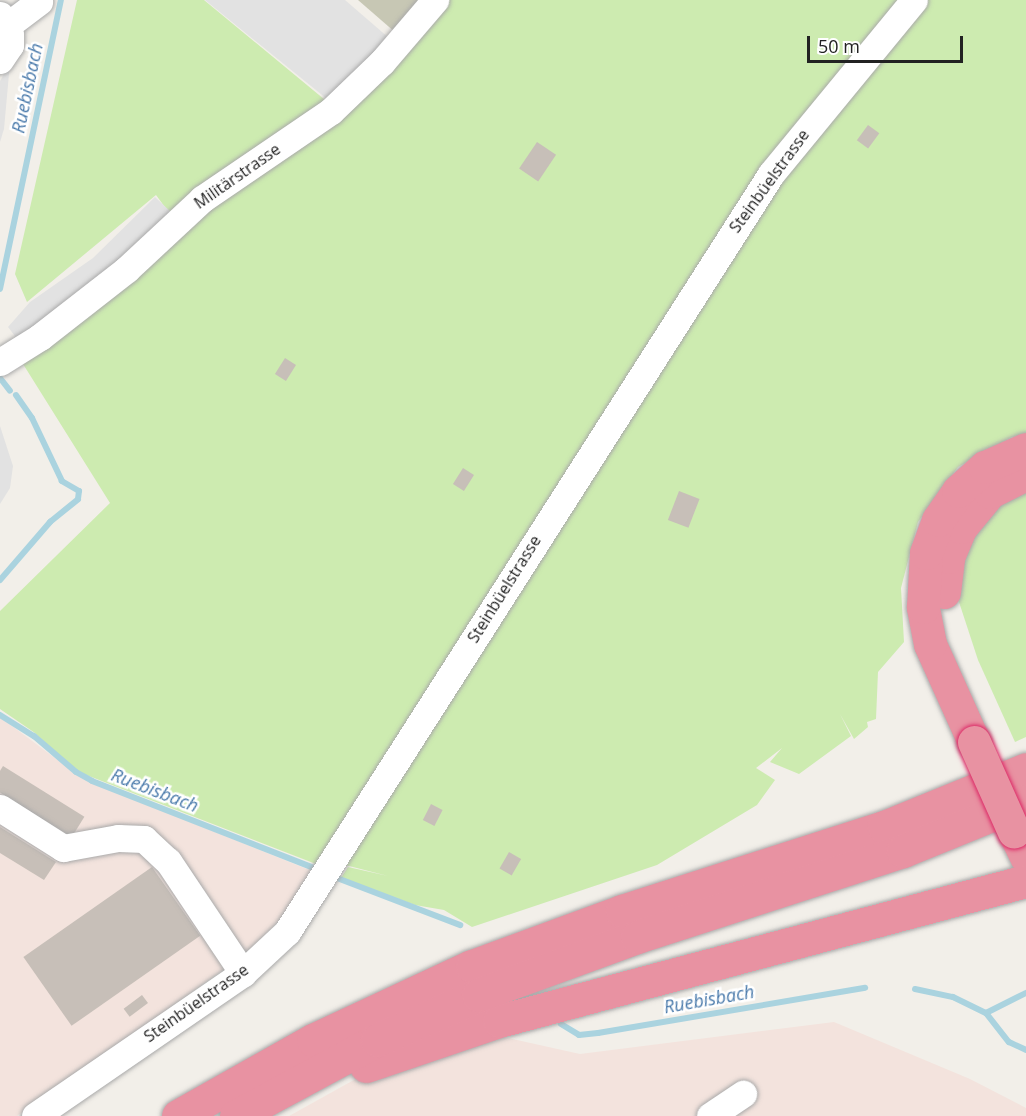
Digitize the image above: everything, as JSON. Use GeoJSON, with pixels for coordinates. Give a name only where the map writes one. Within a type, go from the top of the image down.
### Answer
{"type":"FeatureCollection","features":[{"type":"Feature","properties":{"kind":"highway"},"geometry":{"type":"LineString","coordinates":[[983,739],[930,644],[922,607],[926,553],[938,520],[958,491],[985,467],[1026,449]]}},
{"type":"Feature","properties":{"kind":"highway"},"geometry":{"type":"LineString","coordinates":[[1022,833],[983,739],[953,643],[946,610],[945,572],[953,542],[969,514],[990,492],[1026,474]]}},
{"type":"Feature","properties":{"kind":"highway"},"geometry":{"type":"LineString","coordinates":[[178,1116],[313,1040],[472,966],[622,911],[884,827],[1026,769]]}},
{"type":"Feature","properties":{"kind":"highway"},"geometry":{"type":"LineString","coordinates":[[238,1114],[377,1040],[478,995],[637,937],[903,851],[1026,801]]}},
{"type":"Feature","properties":{"kind":"highway"},"geometry":{"type":"LineString","coordinates":[[238,1114],[488,1024],[1026,880]]}},
{"type":"Feature","properties":{"kind":"street","name":"Militärstrasse"},"geometry":{"type":"LineString","coordinates":[[0,362],[40,337],[127,269],[202,199],[331,111],[382,62],[435,0]]}},
{"type":"Feature","properties":{"kind":"street","name":"Steinbüelstrasse"},"geometry":{"type":"LineString","coordinates":[[35,1116],[243,972],[286,932],[319,885],[771,174],[914,0]]}},
{"type":"Feature","properties":{"kind":"street"},"geometry":{"type":"LineString","coordinates":[[0,60],[10,45],[4,20],[39,2]]}},
{"type":"Feature","properties":{"kind":"street"},"geometry":{"type":"LineString","coordinates":[[0,808],[63,848],[118,838],[144,839],[168,861],[243,972]]}},
{"type":"Feature","properties":{"kind":"street"},"geometry":{"type":"LineString","coordinates":[[710,1116],[743,1094]]}},
{"type":"Feature","properties":{"kind":"shaded area"},"geometry":{"type":"Polygon","coordinates":[[[205,0],[345,0],[389,38],[327,99],[205,0]]]}},
{"type":"Feature","properties":{"kind":"shaded area"},"geometry":{"type":"Polygon","coordinates":[[[358,0],[423,0],[396,33],[358,0]]]}},
{"type":"Feature","properties":{"kind":"shaded area"},"geometry":{"type":"Polygon","coordinates":[[[10,63],[4,129],[0,142],[0,81],[10,63]]]}},
{"type":"Feature","properties":{"kind":"shaded area"},"geometry":{"type":"Polygon","coordinates":[[[155,197],[172,213],[107,273],[18,340],[8,327],[30,302],[93,258],[155,197]]]}},
{"type":"Feature","properties":{"kind":"shaded area"},"geometry":{"type":"Polygon","coordinates":[[[0,426],[13,466],[10,488],[0,504],[0,426]]]}},
{"type":"Feature","properties":{"kind":"shaded area"},"geometry":{"type":"Polygon","coordinates":[[[0,717],[83,779],[312,871],[282,917],[254,948],[17,1116],[0,1116],[0,717]]]}},
{"type":"Feature","properties":{"kind":"shaded area"},"geometry":{"type":"Polygon","coordinates":[[[834,1022],[970,1079],[1026,1108],[1026,1116],[289,1116],[352,1081],[435,1052],[503,1037],[580,1054],[834,1022]]]}},
{"type":"Feature","properties":{"kind":"green space"},"geometry":{"type":"Polygon","coordinates":[[[77,0],[204,0],[342,114],[447,0],[1026,0],[1026,435],[1012,437],[958,467],[918,522],[901,588],[904,642],[878,672],[876,719],[867,722],[868,727],[854,739],[840,714],[851,736],[799,774],[770,762],[782,748],[756,768],[775,780],[757,805],[657,865],[472,927],[444,910],[415,905],[341,878],[348,867],[388,876],[349,866],[316,864],[76,771],[35,733],[0,709],[0,611],[110,503],[23,364],[181,229],[156,195],[27,302],[15,274],[77,0]]]}},
{"type":"Feature","properties":{"kind":"green space"},"geometry":{"type":"Polygon","coordinates":[[[1026,486],[1026,737],[1015,742],[978,660],[959,602],[965,551],[988,513],[1026,486]]]}},
{"type":"Feature","properties":{"kind":"building"},"geometry":{"type":"Polygon","coordinates":[[[868,125],[879,133],[868,149],[857,140],[868,125]]]}},
{"type":"Feature","properties":{"kind":"building"},"geometry":{"type":"Polygon","coordinates":[[[537,142],[556,155],[538,181],[519,169],[537,142]]]}},
{"type":"Feature","properties":{"kind":"building"},"geometry":{"type":"Polygon","coordinates":[[[285,358],[296,365],[286,381],[275,374],[285,358]]]}},
{"type":"Feature","properties":{"kind":"building"},"geometry":{"type":"Polygon","coordinates":[[[463,468],[474,475],[464,491],[453,484],[463,468]]]}},
{"type":"Feature","properties":{"kind":"building"},"geometry":{"type":"Polygon","coordinates":[[[679,491],[700,499],[688,528],[668,520],[679,491]]]}},
{"type":"Feature","properties":{"kind":"building"},"geometry":{"type":"Polygon","coordinates":[[[3,766],[84,817],[72,837],[0,792],[0,771],[3,766]]]}},
{"type":"Feature","properties":{"kind":"building"},"geometry":{"type":"Polygon","coordinates":[[[431,804],[443,810],[434,826],[423,820],[431,804]]]}},
{"type":"Feature","properties":{"kind":"building"},"geometry":{"type":"Polygon","coordinates":[[[0,827],[56,862],[44,880],[0,853],[0,827]]]}},
{"type":"Feature","properties":{"kind":"building"},"geometry":{"type":"Polygon","coordinates":[[[509,852],[521,859],[512,875],[500,868],[509,852]]]}},
{"type":"Feature","properties":{"kind":"building"},"geometry":{"type":"Polygon","coordinates":[[[152,867],[200,936],[72,1026],[23,957],[152,867]]]}},
{"type":"Feature","properties":{"kind":"building"},"geometry":{"type":"Polygon","coordinates":[[[142,995],[148,1003],[130,1017],[124,1009],[142,995]]]}},
{"type":"Feature","properties":{"kind":"waterway","name":"Ruebisbach"},"geometry":{"type":"LineString","coordinates":[[0,289],[61,0]]}},
{"type":"Feature","properties":{"kind":"waterway","name":"Ruebisbach"},"geometry":{"type":"LineString","coordinates":[[0,378],[10,391]]}},
{"type":"Feature","properties":{"kind":"waterway","name":"Ruebisbach"},"geometry":{"type":"LineString","coordinates":[[0,580],[50,522],[78,499],[79,491],[62,481],[32,418],[16,395]]}},
{"type":"Feature","properties":{"kind":"waterway","name":"Ruebisbach"},"geometry":{"type":"LineString","coordinates":[[0,715],[34,736],[76,772],[92,781],[314,868]]}},
{"type":"Feature","properties":{"kind":"waterway","name":"Ruebisbach"},"geometry":{"type":"LineString","coordinates":[[337,878],[460,925]]}},
{"type":"Feature","properties":{"kind":"waterway","name":"Ruebisbach"},"geometry":{"type":"LineString","coordinates":[[561,1024],[579,1035],[598,1033],[865,988]]}},
{"type":"Feature","properties":{"kind":"waterway","name":"Ruebisbach"},"geometry":{"type":"LineString","coordinates":[[915,989],[953,997],[986,1013],[1009,1042],[1026,1050]]}},
{"type":"Feature","properties":{"kind":"waterway"},"geometry":{"type":"LineString","coordinates":[[986,1013],[1026,993]]}}]}
